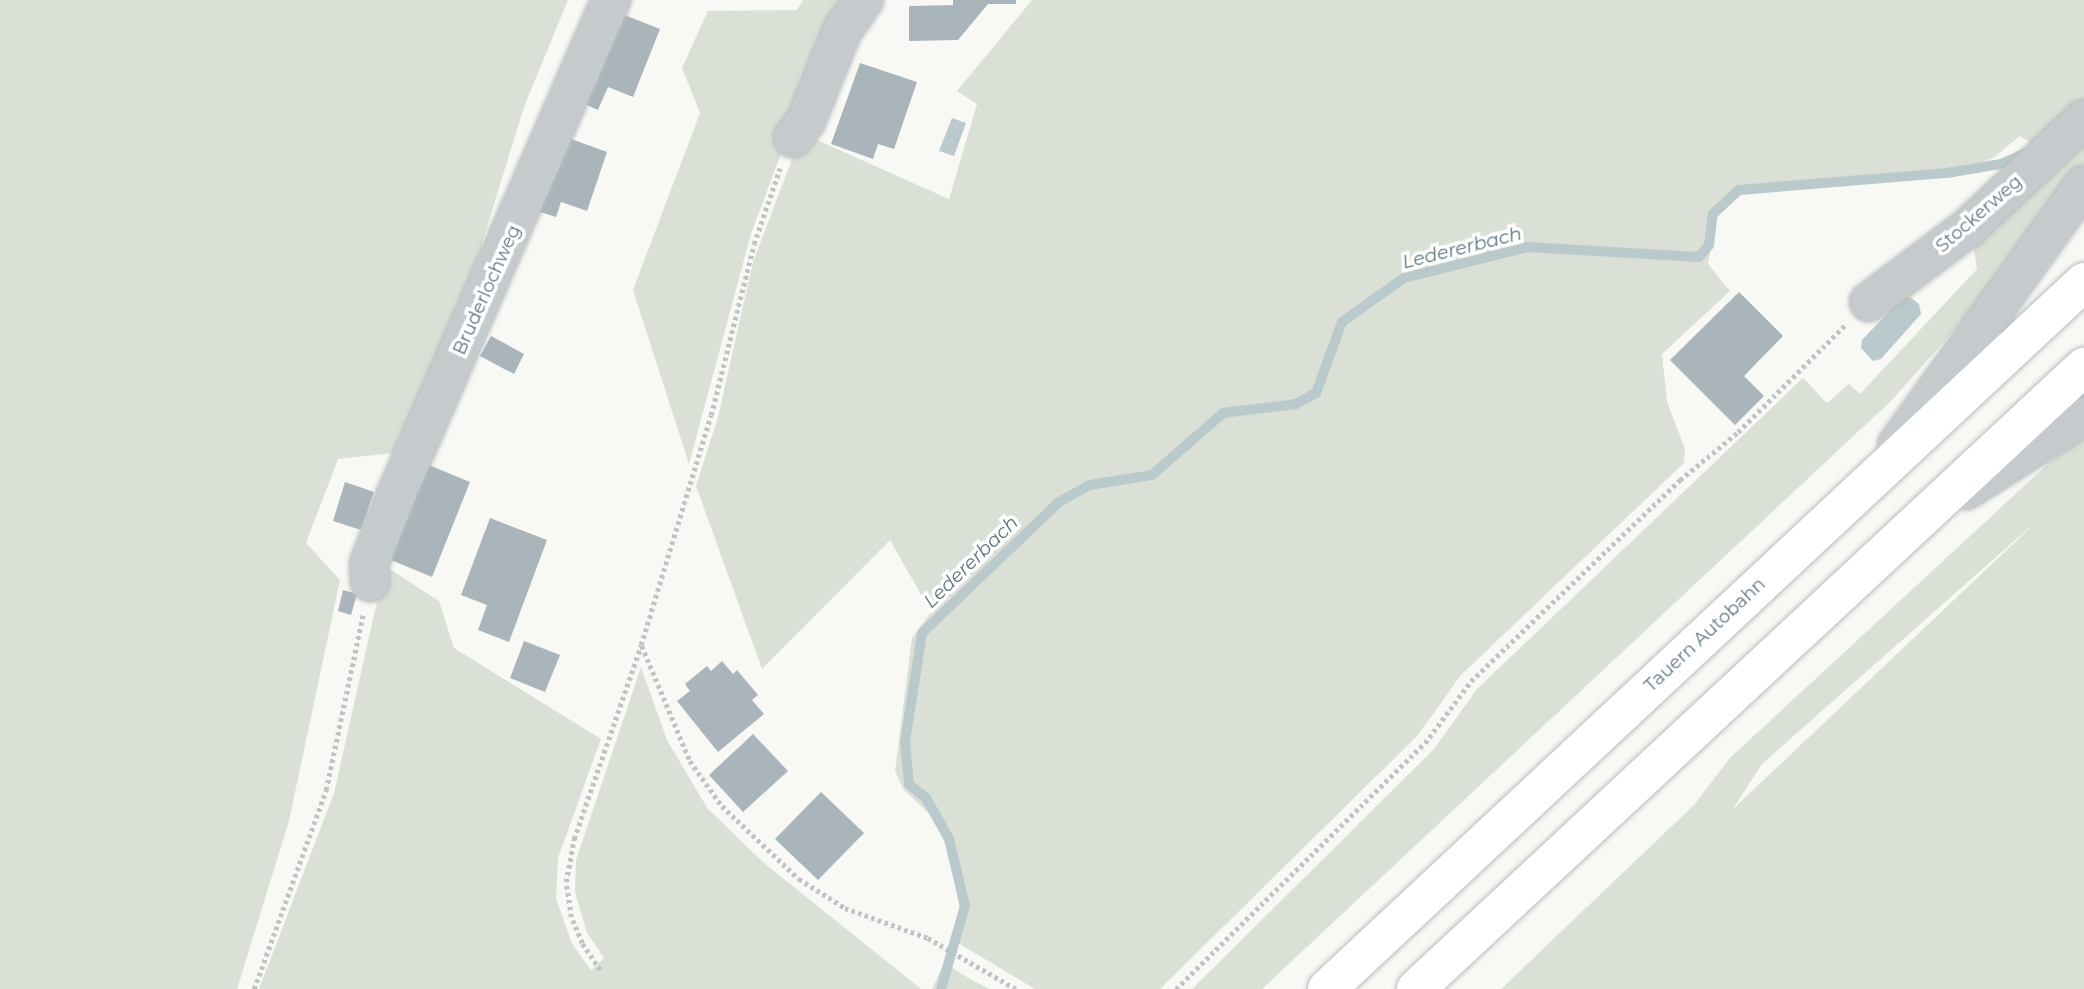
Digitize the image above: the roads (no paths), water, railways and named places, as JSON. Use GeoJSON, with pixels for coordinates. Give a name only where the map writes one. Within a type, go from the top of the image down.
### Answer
{"type":"FeatureCollection","features":[{"type":"Feature","properties":{"kind":"highway","name":"Tauern Autobahn"},"geometry":{"type":"LineString","coordinates":[[1327,989],[2084,282]]}},
{"type":"Feature","properties":{"kind":"highway"},"geometry":{"type":"LineString","coordinates":[[1416,989],[2084,366]]}},
{"type":"Feature","properties":{"kind":"street","name":"Bruderlochweg"},"geometry":{"type":"LineString","coordinates":[[370,582],[369,564],[396,495],[611,0]]}},
{"type":"Feature","properties":{"kind":"street"},"geometry":{"type":"LineString","coordinates":[[793,138],[806,121],[842,31],[864,0]]}},
{"type":"Feature","properties":{"kind":"street","name":"Stockerweg"},"geometry":{"type":"LineString","coordinates":[[1868,302],[1968,228],[2084,118]]}},
{"type":"Feature","properties":{"kind":"street"},"geometry":{"type":"LineString","coordinates":[[1875,475],[2084,185]]}},
{"type":"Feature","properties":{"kind":"street"},"geometry":{"type":"LineString","coordinates":[[1917,520],[2084,416]]}},
{"type":"Feature","properties":{"kind":"waterway","name":"Ledererbach"},"geometry":{"type":"LineString","coordinates":[[941,989],[965,906],[949,839],[926,798],[909,784],[905,742],[922,633],[1059,502],[1090,485],[1152,475],[1223,413],[1296,404],[1316,393],[1342,322],[1404,278],[1527,247],[1699,257],[1709,245],[1713,214],[1739,190],[1947,173],[2001,164],[2026,153]]}}]}
